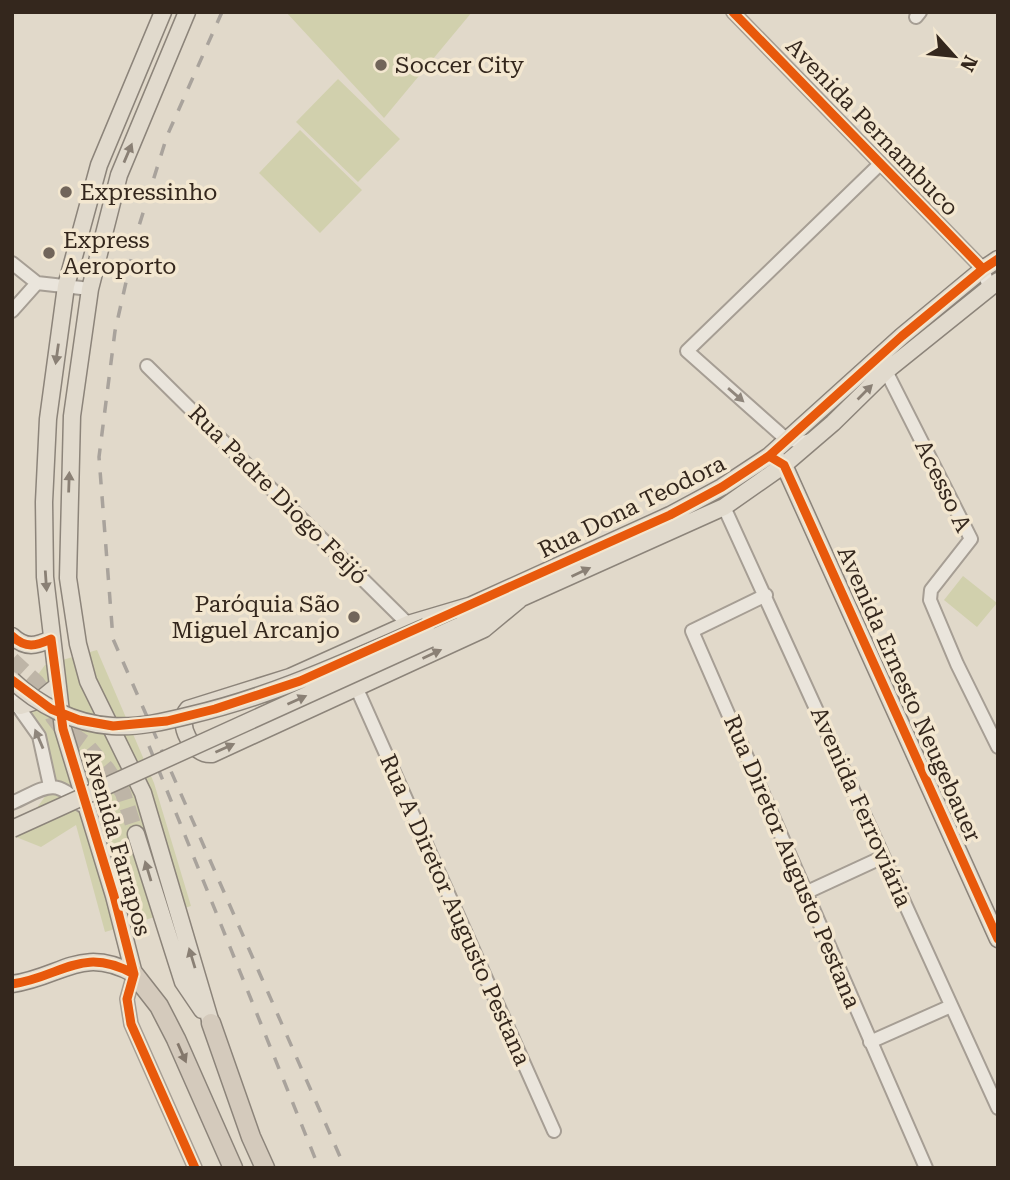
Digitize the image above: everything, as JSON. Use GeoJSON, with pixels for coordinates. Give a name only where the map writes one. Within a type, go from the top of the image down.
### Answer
{"type":"FeatureCollection","features":[{"type":"Feature","properties":{"kind":"highway"},"geometry":{"type":"LineString","coordinates":[[134,974],[159,1006],[233,1168]]}},
{"type":"Feature","properties":{"kind":"highway"},"geometry":{"type":"LineString","coordinates":[[211,1023],[251,1137],[265,1168]]}},
{"type":"Feature","properties":{"kind":"main road","name":"Avenida Farrapos"},"geometry":{"type":"LineString","coordinates":[[134,974],[91,816],[63,729],[45,577],[45,488],[48,419],[66,286],[99,165],[163,12]]}},
{"type":"Feature","properties":{"kind":"main road","name":"Avenida Farrapos"},"geometry":{"type":"LineString","coordinates":[[187,12],[119,175],[90,289],[72,416],[68,578],[78,644],[88,681],[143,793],[211,1023]]}},
{"type":"Feature","properties":{"kind":"main road","name":"Rua Dona Teodora"},"geometry":{"type":"LineString","coordinates":[[428,633],[472,605],[670,515],[722,487],[769,456],[983,269],[998,260]]}},
{"type":"Feature","properties":{"kind":"main road","name":"Rua Dona Teodora"},"geometry":{"type":"LineString","coordinates":[[428,633],[519,600],[724,507],[785,465],[886,371],[993,284]]}},
{"type":"Feature","properties":{"kind":"main road"},"geometry":{"type":"LineString","coordinates":[[769,456],[785,465]]}},
{"type":"Feature","properties":{"kind":"main road","name":"Avenida Ernesto Neugebauer"},"geometry":{"type":"LineString","coordinates":[[785,465],[998,939]]}},
{"type":"Feature","properties":{"kind":"main road"},"geometry":{"type":"LineString","coordinates":[[472,605],[408,624],[290,677],[188,709],[184,714],[184,726],[195,749],[205,755],[212,754],[484,629],[519,600]]}},
{"type":"Feature","properties":{"kind":"main road"},"geometry":{"type":"LineString","coordinates":[[12,680],[51,709],[79,720],[113,726],[167,721],[215,709],[300,681],[428,633]]}},
{"type":"Feature","properties":{"kind":"main road"},"geometry":{"type":"LineString","coordinates":[[12,830],[428,633]]}},
{"type":"Feature","properties":{"kind":"main road"},"geometry":{"type":"LineString","coordinates":[[12,636],[28,646],[37,646],[51,639]]}},
{"type":"Feature","properties":{"kind":"main road"},"geometry":{"type":"LineString","coordinates":[[16,702],[40,700],[57,686]]}},
{"type":"Feature","properties":{"kind":"main road","name":"Avenida Farrapos"},"geometry":{"type":"LineString","coordinates":[[136,834],[183,982],[211,1023]]}},
{"type":"Feature","properties":{"kind":"main road"},"geometry":{"type":"LineString","coordinates":[[12,984],[28,982],[78,962],[91,961],[120,966],[134,974]]}},
{"type":"Feature","properties":{"kind":"street","name":"Avenida Pernambuco"},"geometry":{"type":"LineString","coordinates":[[733,12],[983,269],[993,284]]}},
{"type":"Feature","properties":{"kind":"street"},"geometry":{"type":"LineString","coordinates":[[815,438],[803,442],[786,439],[687,351],[880,164]]}},
{"type":"Feature","properties":{"kind":"street"},"geometry":{"type":"LineString","coordinates":[[12,263],[37,283],[90,289]]}},
{"type":"Feature","properties":{"kind":"street"},"geometry":{"type":"LineString","coordinates":[[12,311],[37,283]]}},
{"type":"Feature","properties":{"kind":"street","name":"Rua Padre Diogo Feijó"},"geometry":{"type":"LineString","coordinates":[[147,366],[408,624]]}},
{"type":"Feature","properties":{"kind":"street","name":"Acesso A"},"geometry":{"type":"LineString","coordinates":[[886,371],[971,539],[931,590],[930,600],[957,664],[998,747]]}},
{"type":"Feature","properties":{"kind":"street","name":"Avenida Ferroviária"},"geometry":{"type":"LineString","coordinates":[[724,507],[998,1108]]}},
{"type":"Feature","properties":{"kind":"street","name":"Rua Diretor Augusto Pestana"},"geometry":{"type":"LineString","coordinates":[[766,595],[692,631],[926,1168]]}},
{"type":"Feature","properties":{"kind":"street","name":"Rua A Diretor Augusto Pestana"},"geometry":{"type":"LineString","coordinates":[[357,689],[554,1130]]}},
{"type":"Feature","properties":{"kind":"street"},"geometry":{"type":"LineString","coordinates":[[16,702],[39,736],[50,786]]}},
{"type":"Feature","properties":{"kind":"street"},"geometry":{"type":"LineString","coordinates":[[12,803],[50,786],[66,790],[91,816]]}},
{"type":"Feature","properties":{"kind":"street"},"geometry":{"type":"LineString","coordinates":[[805,893],[883,857]]}},
{"type":"Feature","properties":{"kind":"street"},"geometry":{"type":"LineString","coordinates":[[134,974],[127,999],[131,1024],[195,1168]]}},
{"type":"Feature","properties":{"kind":"street"},"geometry":{"type":"LineString","coordinates":[[870,1042],[951,1006]]}},
{"type":"Feature","properties":{"kind":"green space","name":"Soccer City"},"geometry":{"type":"Polygon","coordinates":[[[286,12],[472,12],[384,118],[286,12]]]}},
{"type":"Feature","properties":{"kind":"green space"},"geometry":{"type":"Polygon","coordinates":[[[338,79],[400,139],[358,182],[296,122],[338,79]]]}},
{"type":"Feature","properties":{"kind":"green space"},"geometry":{"type":"Polygon","coordinates":[[[300,130],[362,190],[320,233],[259,173],[300,130]]]}},
{"type":"Feature","properties":{"kind":"green space"},"geometry":{"type":"Polygon","coordinates":[[[963,576],[997,603],[977,627],[944,600],[963,576]]]}},
{"type":"Feature","properties":{"kind":"green space"},"geometry":{"type":"Polygon","coordinates":[[[97,650],[154,783],[191,906],[105,932],[76,825],[41,847],[16,837],[54,784],[45,738],[36,720],[20,699],[45,665],[97,650]]]}},
{"type":"Feature","properties":{"kind":"tunnel"},"geometry":{"type":"LineString","coordinates":[[12,660],[37,683],[47,697],[53,717],[59,725],[86,744],[107,769],[123,793],[136,834]]}},
{"type":"Feature","properties":{"kind":"railway"},"geometry":{"type":"LineString","coordinates":[[222,12],[167,136],[138,229],[115,331],[99,457],[113,639],[345,1168]]}},
{"type":"Feature","properties":{"kind":"railway"},"geometry":{"type":"LineString","coordinates":[[149,746],[319,1168]]}},
{"type":"Feature","properties":{"kind":"cycle path"},"geometry":{"type":"LineString","coordinates":[[733,12],[983,269]]}},
{"type":"Feature","properties":{"kind":"cycle path"},"geometry":{"type":"LineString","coordinates":[[12,680],[51,709],[79,720],[113,726],[167,721],[215,709],[300,681],[670,515],[722,487],[769,456],[902,336],[998,259]]}},
{"type":"Feature","properties":{"kind":"cycle path"},"geometry":{"type":"LineString","coordinates":[[769,456],[784,465],[998,939]]}},
{"type":"Feature","properties":{"kind":"cycle path"},"geometry":{"type":"LineString","coordinates":[[12,636],[31,645],[51,639],[63,729],[114,896],[134,974]]}},
{"type":"Feature","properties":{"kind":"cycle path"},"geometry":{"type":"LineString","coordinates":[[12,984],[85,963],[100,962],[134,974]]}},
{"type":"Feature","properties":{"kind":"cycle path"},"geometry":{"type":"LineString","coordinates":[[134,974],[127,999],[131,1024],[195,1168]]}},
{"type":"Feature","properties":{"kind":"place","name":"Soccer City"},"geometry":{"type":"Point","coordinates":[381,65]}},
{"type":"Feature","properties":{"kind":"place","name":"Expressinho"},"geometry":{"type":"Point","coordinates":[66,192]}},
{"type":"Feature","properties":{"kind":"place","name":"Express Aeroporto"},"geometry":{"type":"Point","coordinates":[49,253]}},
{"type":"Feature","properties":{"kind":"place","name":"Paróquia São Miguel Arcanjo"},"geometry":{"type":"Point","coordinates":[354,617]}}]}
